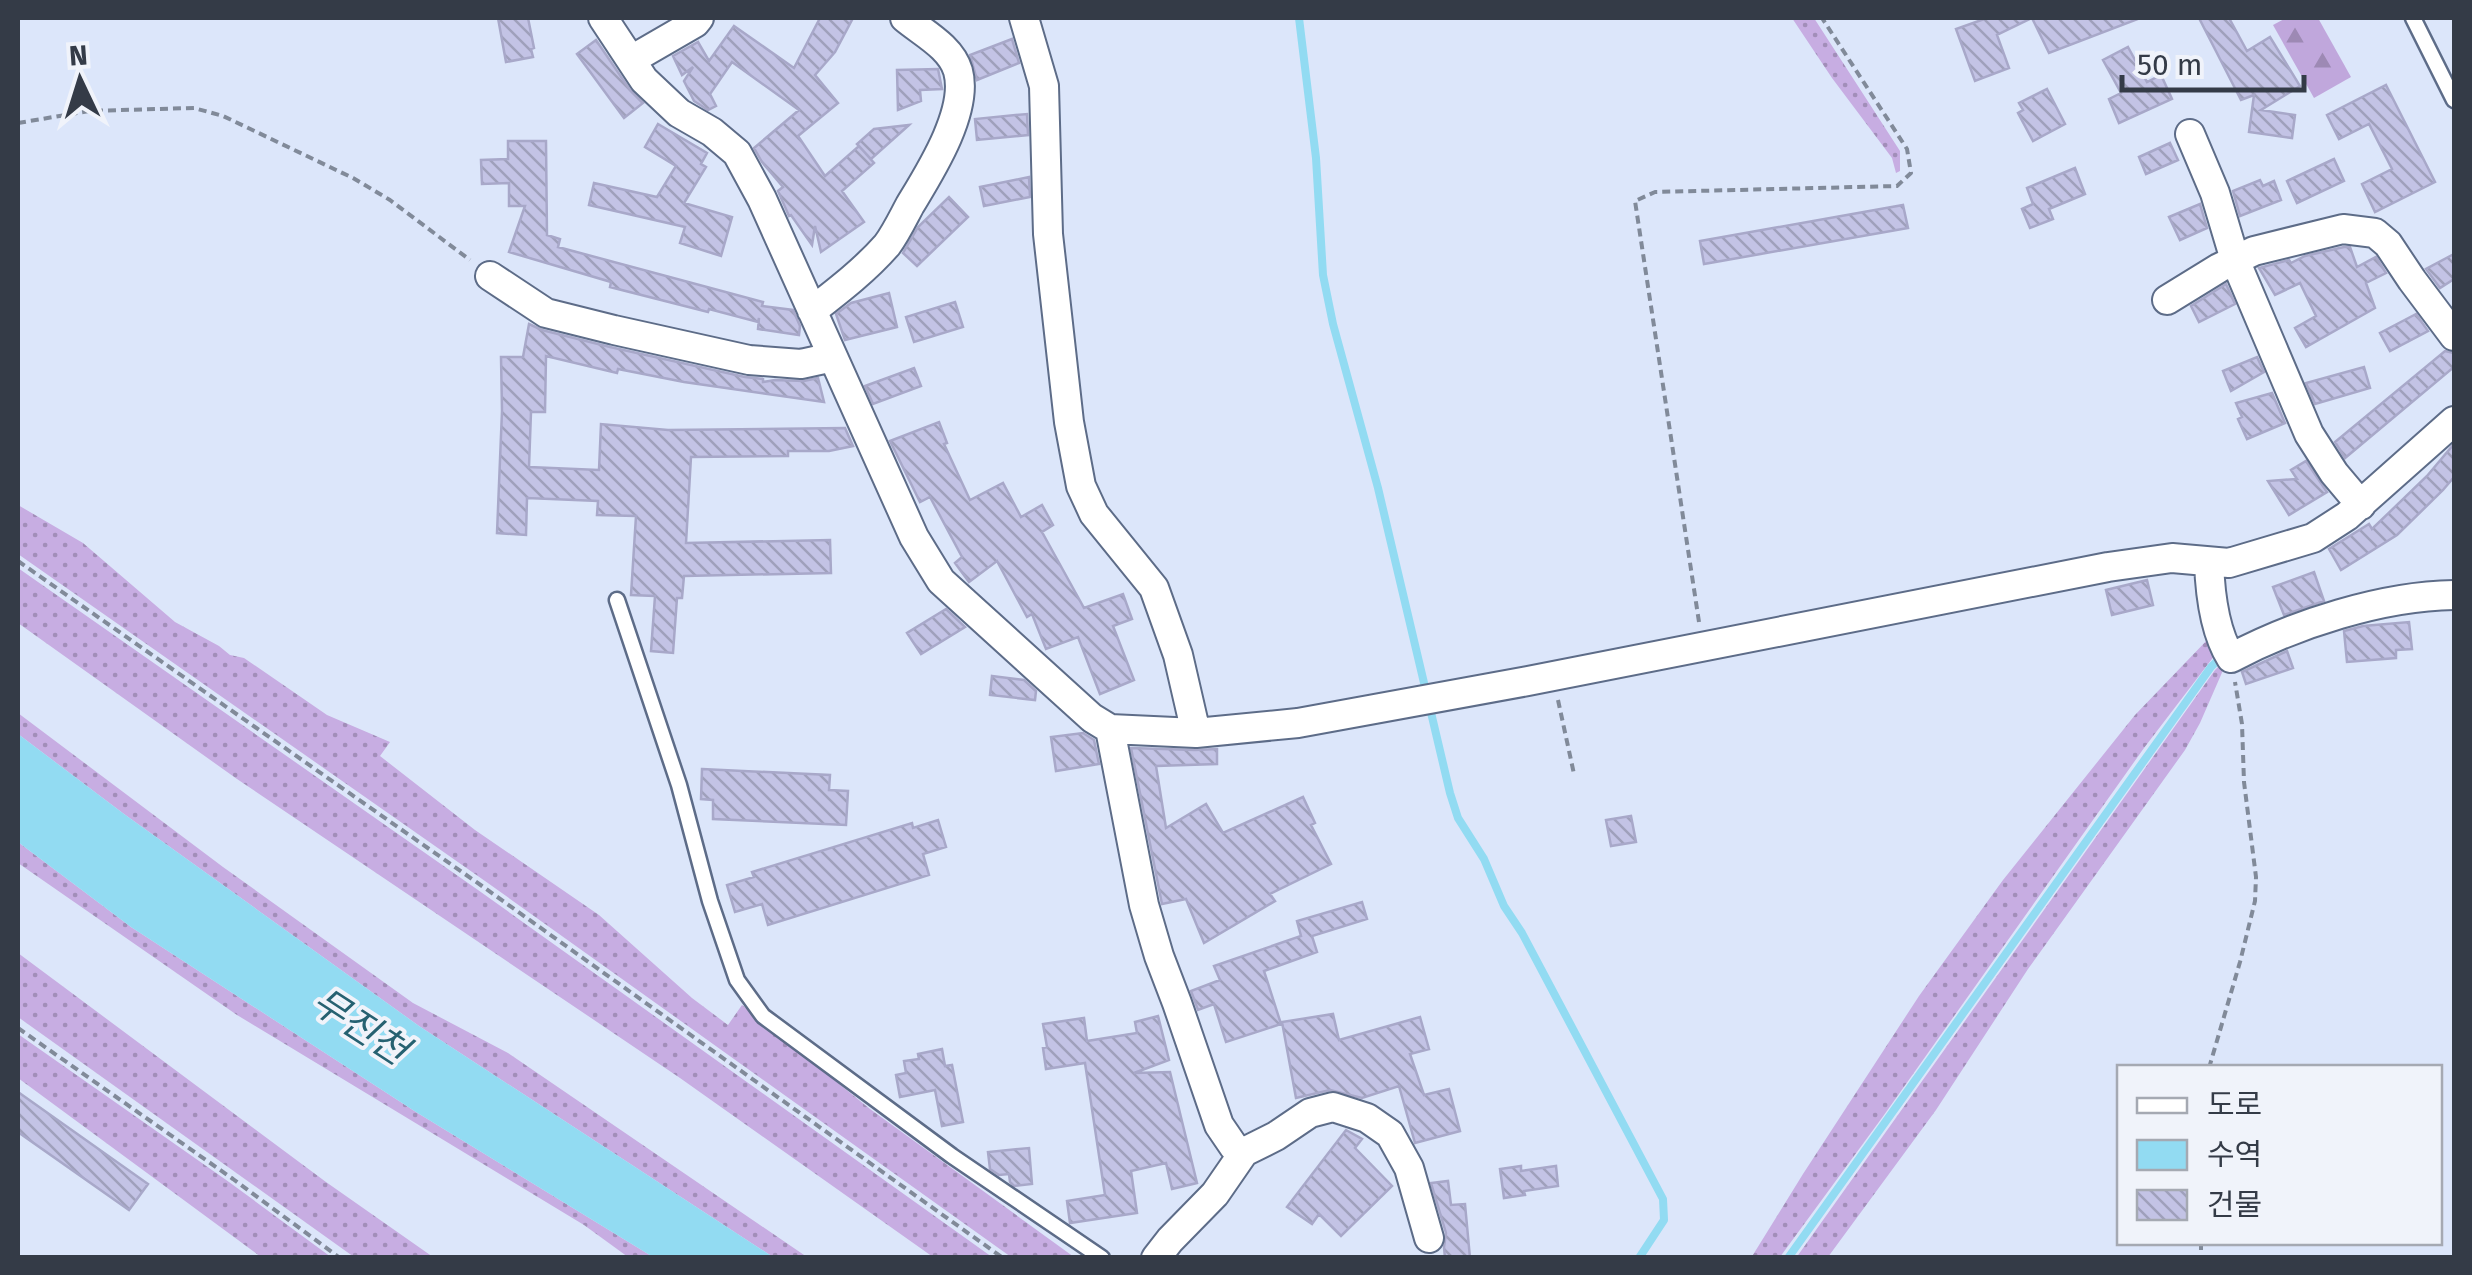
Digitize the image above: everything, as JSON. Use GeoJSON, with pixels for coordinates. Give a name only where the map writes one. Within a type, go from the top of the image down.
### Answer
{"type":"FeatureCollection","features":[{"type":"Feature","properties":{"kind":"street"},"geometry":{"type":"LineString","coordinates":[[603,18],[644,80],[679,113],[738,153],[762,198],[914,538],[941,580],[1092,718],[1110,729],[1196,733],[1298,723],[2108,567],[2172,558],[2229,562],[2312,538],[2348,516],[2454,421]]}},
{"type":"Feature","properties":{"kind":"street"},"geometry":{"type":"LineString","coordinates":[[631,60],[699,18]]}},
{"type":"Feature","properties":{"kind":"street"},"geometry":{"type":"LineString","coordinates":[[812,310],[850,282],[889,242],[950,128],[959,98],[957,68],[948,53],[905,18]]}},
{"type":"Feature","properties":{"kind":"street"},"geometry":{"type":"LineString","coordinates":[[1024,18],[1044,86],[1048,234],[1068,422],[1081,486],[1094,514],[1154,588],[1178,655],[1196,733]]}},
{"type":"Feature","properties":{"kind":"street"},"geometry":{"type":"LineString","coordinates":[[2190,134],[2215,193],[2235,260],[2309,434],[2334,474],[2360,505]]}},
{"type":"Feature","properties":{"kind":"street"},"geometry":{"type":"LineString","coordinates":[[2166,300],[2254,252],[2343,228],[2375,233],[2388,244],[2454,336]]}},
{"type":"Feature","properties":{"kind":"street"},"geometry":{"type":"LineString","coordinates":[[490,276],[546,313],[597,326],[750,360],[801,364],[832,357]]}},
{"type":"Feature","properties":{"kind":"street"},"geometry":{"type":"LineString","coordinates":[[2209,562],[2210,590],[2228,652],[2324,618],[2424,595],[2454,595]]}},
{"type":"Feature","properties":{"kind":"street"},"geometry":{"type":"LineString","coordinates":[[1110,729],[1144,905],[1159,956],[1218,1125],[1234,1147],[1244,1152]]}},
{"type":"Feature","properties":{"kind":"street"},"geometry":{"type":"LineString","coordinates":[[1156,1258],[1214,1194],[1244,1152],[1310,1113],[1333,1107],[1367,1118],[1390,1134],[1409,1168],[1429,1238]]}},
{"type":"Feature","properties":{"kind":"lane"},"geometry":{"type":"LineString","coordinates":[[2414,18],[2454,100]]}},
{"type":"Feature","properties":{"kind":"lane"},"geometry":{"type":"LineString","coordinates":[[617,600],[679,785],[721,933],[738,980],[763,1016],[952,1156],[1102,1258]]}},
{"type":"Feature","properties":{"kind":"path"},"geometry":{"type":"LineString","coordinates":[[1703,647],[1635,201],[1655,192],[1897,186],[1911,173],[1907,149],[1822,18]]}},
{"type":"Feature","properties":{"kind":"path"},"geometry":{"type":"LineString","coordinates":[[18,123],[89,111],[159,108],[194,108],[224,116],[390,200],[490,276]]}},
{"type":"Feature","properties":{"kind":"path"},"geometry":{"type":"LineString","coordinates":[[18,561],[1003,1258]]}},
{"type":"Feature","properties":{"kind":"path"},"geometry":{"type":"LineString","coordinates":[[2210,1065],[2256,901],[2242,724],[2228,652]]}},
{"type":"Feature","properties":{"kind":"path"},"geometry":{"type":"LineString","coordinates":[[1552,676],[1574,774]]}},
{"type":"Feature","properties":{"kind":"path"},"geometry":{"type":"LineString","coordinates":[[18,1028],[340,1258]]}},
{"type":"Feature","properties":{"kind":"shaded area"},"geometry":{"type":"Polygon","coordinates":[[[1792,18],[1814,18],[1900,151],[1900,171],[1896,173],[1892,158],[1792,18]]]}},
{"type":"Feature","properties":{"kind":"shaded area"},"geometry":{"type":"Polygon","coordinates":[[[18,505],[83,543],[175,622],[230,655],[244,658],[327,715],[390,742],[380,756],[475,830],[599,915],[692,998],[728,1025],[742,1005],[870,1109],[1074,1257],[1011,1257],[18,554],[18,505]]]}},
{"type":"Feature","properties":{"kind":"shaded area"},"geometry":{"type":"Polygon","coordinates":[[[18,568],[992,1257],[933,1257],[680,1078],[237,779],[18,623],[18,568]]]}},
{"type":"Feature","properties":{"kind":"shaded area"},"geometry":{"type":"Polygon","coordinates":[[[2210,637],[2218,651],[2144,748],[1780,1257],[1751,1258],[1919,996],[2003,880],[2135,715],[2210,637]]]}},
{"type":"Feature","properties":{"kind":"shaded area"},"geometry":{"type":"Polygon","coordinates":[[[2221,664],[2224,668],[2185,750],[2028,969],[1936,1110],[1828,1257],[1796,1258],[2215,670],[2221,664]]]}},
{"type":"Feature","properties":{"kind":"shaded area"},"geometry":{"type":"Polygon","coordinates":[[[18,713],[413,1003],[508,1053],[807,1257],[773,1257],[419,1026],[18,734],[18,713]]]}},
{"type":"Feature","properties":{"kind":"shaded area"},"geometry":{"type":"Polygon","coordinates":[[[18,842],[131,927],[416,1112],[653,1257],[628,1257],[584,1225],[237,1015],[18,863],[18,842]]]}},
{"type":"Feature","properties":{"kind":"shaded area"},"geometry":{"type":"Polygon","coordinates":[[[18,953],[433,1257],[354,1257],[18,1017],[18,953]]]}},
{"type":"Feature","properties":{"kind":"shaded area"},"geometry":{"type":"Polygon","coordinates":[[[18,1034],[331,1257],[261,1257],[18,1078],[18,1034]]]}},
{"type":"Feature","properties":{"kind":"green space"},"geometry":{"type":"Polygon","coordinates":[[[2286,18],[2318,18],[2351,77],[2314,98],[2273,25],[2286,18]]]}},
{"type":"Feature","properties":{"kind":"water","name":"무진천"},"geometry":{"type":"Polygon","coordinates":[[[18,734],[419,1026],[773,1257],[653,1257],[416,1112],[131,927],[18,842],[18,734]]]}},
{"type":"Feature","properties":{"kind":"building"},"geometry":{"type":"Polygon","coordinates":[[[498,18],[528,18],[533,57],[506,62],[498,18]]]}},
{"type":"Feature","properties":{"kind":"building"},"geometry":{"type":"Polygon","coordinates":[[[820,18],[853,18],[835,52],[815,75],[838,103],[798,136],[825,176],[859,146],[874,163],[842,191],[864,222],[821,252],[815,226],[812,245],[789,216],[778,191],[783,187],[754,148],[799,110],[732,62],[710,94],[716,106],[708,110],[694,101],[684,81],[693,67],[682,75],[673,56],[698,42],[709,61],[734,26],[794,68],[820,18]]]}},
{"type":"Feature","properties":{"kind":"building"},"geometry":{"type":"Polygon","coordinates":[[[1987,18],[2032,18],[1997,35],[2009,68],[1975,81],[1956,29],[1987,18]]]}},
{"type":"Feature","properties":{"kind":"building"},"geometry":{"type":"Polygon","coordinates":[[[2032,18],[2138,18],[2138,19],[2049,53],[2032,18]]]}},
{"type":"Feature","properties":{"kind":"building"},"geometry":{"type":"Polygon","coordinates":[[[2199,18],[2229,18],[2247,51],[2270,37],[2300,86],[2261,110],[2295,115],[2292,138],[2249,132],[2254,95],[2241,100],[2199,18]]]}},
{"type":"Feature","properties":{"kind":"building"},"geometry":{"type":"Polygon","coordinates":[[[1012,39],[1019,63],[977,80],[970,55],[1012,39]]]}},
{"type":"Feature","properties":{"kind":"building"},"geometry":{"type":"Polygon","coordinates":[[[596,40],[643,103],[624,118],[577,54],[596,40]]]}},
{"type":"Feature","properties":{"kind":"building"},"geometry":{"type":"Polygon","coordinates":[[[2128,47],[2147,82],[2161,75],[2172,99],[2119,123],[2109,99],[2121,93],[2103,60],[2128,47]]]}},
{"type":"Feature","properties":{"kind":"building"},"geometry":{"type":"Polygon","coordinates":[[[938,69],[942,89],[920,90],[921,101],[898,110],[897,70],[938,69]]]}},
{"type":"Feature","properties":{"kind":"building"},"geometry":{"type":"Polygon","coordinates":[[[2386,85],[2435,182],[2375,212],[2362,184],[2392,169],[2369,124],[2339,139],[2327,115],[2386,85]]]}},
{"type":"Feature","properties":{"kind":"building"},"geometry":{"type":"Polygon","coordinates":[[[2047,89],[2065,124],[2033,141],[2018,113],[2023,110],[2019,103],[2047,89]]]}},
{"type":"Feature","properties":{"kind":"building"},"geometry":{"type":"Polygon","coordinates":[[[1027,114],[1028,135],[977,140],[975,119],[1027,114]]]}},
{"type":"Feature","properties":{"kind":"building"},"geometry":{"type":"Polygon","coordinates":[[[658,124],[707,153],[701,164],[706,167],[684,203],[732,217],[721,256],[680,243],[685,227],[589,205],[594,183],[657,197],[676,166],[645,147],[658,124]]]}},
{"type":"Feature","properties":{"kind":"building"},"geometry":{"type":"Polygon","coordinates":[[[909,125],[871,159],[857,144],[874,129],[909,125]]]}},
{"type":"Feature","properties":{"kind":"building"},"geometry":{"type":"Polygon","coordinates":[[[508,141],[546,141],[547,235],[560,239],[558,247],[763,302],[762,306],[793,310],[800,326],[799,335],[758,329],[759,318],[758,322],[709,309],[708,312],[610,287],[611,282],[509,252],[525,206],[509,206],[509,183],[482,184],[481,160],[508,159],[508,141]]]}},
{"type":"Feature","properties":{"kind":"building"},"geometry":{"type":"Polygon","coordinates":[[[2170,143],[2178,160],[2146,174],[2139,157],[2170,143]]]}},
{"type":"Feature","properties":{"kind":"building"},"geometry":{"type":"Polygon","coordinates":[[[2334,159],[2344,181],[2297,203],[2287,181],[2334,159]]]}},
{"type":"Feature","properties":{"kind":"building"},"geometry":{"type":"Polygon","coordinates":[[[2075,168],[2085,194],[2049,209],[2053,219],[2030,228],[2022,209],[2033,204],[2027,188],[2075,168]]]}},
{"type":"Feature","properties":{"kind":"building"},"geometry":{"type":"Polygon","coordinates":[[[1029,177],[1030,197],[984,206],[980,187],[1029,177]]]}},
{"type":"Feature","properties":{"kind":"building"},"geometry":{"type":"Polygon","coordinates":[[[2260,180],[2263,186],[2274,181],[2281,200],[2240,216],[2233,191],[2260,180]]]}},
{"type":"Feature","properties":{"kind":"building"},"geometry":{"type":"Polygon","coordinates":[[[949,197],[968,217],[917,266],[903,253],[918,227],[949,197]]]}},
{"type":"Feature","properties":{"kind":"building"},"geometry":{"type":"Polygon","coordinates":[[[2200,204],[2207,228],[2180,240],[2169,217],[2200,204]]]}},
{"type":"Feature","properties":{"kind":"building"},"geometry":{"type":"Polygon","coordinates":[[[1903,205],[1908,228],[1704,264],[1700,241],[1903,205]]]}},
{"type":"Feature","properties":{"kind":"building"},"geometry":{"type":"Polygon","coordinates":[[[2350,247],[2357,267],[2376,257],[2386,273],[2366,283],[2375,308],[2306,347],[2295,328],[2316,316],[2300,283],[2275,295],[2259,268],[2350,247]]]}},
{"type":"Feature","properties":{"kind":"building"},"geometry":{"type":"Polygon","coordinates":[[[2454,254],[2454,279],[2440,288],[2426,269],[2454,254]]]}},
{"type":"Feature","properties":{"kind":"building"},"geometry":{"type":"Polygon","coordinates":[[[2226,284],[2235,304],[2199,322],[2191,306],[2226,284]]]}},
{"type":"Feature","properties":{"kind":"building"},"geometry":{"type":"Polygon","coordinates":[[[889,293],[897,327],[845,340],[836,314],[851,303],[889,293]]]}},
{"type":"Feature","properties":{"kind":"building"},"geometry":{"type":"Polygon","coordinates":[[[955,302],[963,327],[914,342],[906,317],[955,302]]]}},
{"type":"Feature","properties":{"kind":"building"},"geometry":{"type":"Polygon","coordinates":[[[2416,314],[2428,331],[2390,351],[2380,333],[2416,314]]]}},
{"type":"Feature","properties":{"kind":"building"},"geometry":{"type":"Polygon","coordinates":[[[529,324],[763,382],[818,378],[824,402],[618,369],[617,373],[546,356],[545,412],[531,412],[529,467],[599,470],[601,424],[668,430],[845,428],[853,446],[829,451],[788,451],[788,456],[691,457],[686,543],[830,540],[831,573],[684,576],[682,598],[677,598],[673,653],[651,651],[655,596],[631,595],[636,516],[597,515],[598,501],[527,498],[526,535],[497,533],[501,357],[523,357],[529,324]]]}},
{"type":"Feature","properties":{"kind":"building"},"geometry":{"type":"Polygon","coordinates":[[[2445,351],[2454,353],[2454,367],[2345,458],[2335,442],[2445,351]]]}},
{"type":"Feature","properties":{"kind":"building"},"geometry":{"type":"Polygon","coordinates":[[[2257,357],[2264,372],[2231,391],[2223,371],[2257,357]]]}},
{"type":"Feature","properties":{"kind":"building"},"geometry":{"type":"Polygon","coordinates":[[[2364,367],[2370,388],[2315,404],[2306,383],[2364,367]]]}},
{"type":"Feature","properties":{"kind":"building"},"geometry":{"type":"Polygon","coordinates":[[[914,368],[921,386],[873,404],[865,386],[914,368]]]}},
{"type":"Feature","properties":{"kind":"building"},"geometry":{"type":"Polygon","coordinates":[[[2272,393],[2285,423],[2247,439],[2236,403],[2272,393]]]}},
{"type":"Feature","properties":{"kind":"building"},"geometry":{"type":"Polygon","coordinates":[[[939,422],[947,443],[944,444],[970,500],[1003,483],[1021,517],[1042,505],[1053,525],[1042,532],[1084,608],[1123,594],[1132,619],[1113,626],[1134,680],[1100,694],[1078,637],[1046,649],[1032,614],[1027,617],[997,561],[969,582],[955,563],[962,557],[930,497],[920,502],[890,441],[939,422]]]}},
{"type":"Feature","properties":{"kind":"building"},"geometry":{"type":"Polygon","coordinates":[[[2454,444],[2454,477],[2443,490],[2397,535],[2341,570],[2329,549],[2369,524],[2372,529],[2454,444]]]}},
{"type":"Feature","properties":{"kind":"building"},"geometry":{"type":"Polygon","coordinates":[[[2306,461],[2327,492],[2289,515],[2268,481],[2297,479],[2291,470],[2306,461]]]}},
{"type":"Feature","properties":{"kind":"building"},"geometry":{"type":"Polygon","coordinates":[[[2314,572],[2324,601],[2284,615],[2273,587],[2314,572]]]}},
{"type":"Feature","properties":{"kind":"building"},"geometry":{"type":"Polygon","coordinates":[[[2147,580],[2153,605],[2112,615],[2106,590],[2147,580]]]}},
{"type":"Feature","properties":{"kind":"building"},"geometry":{"type":"Polygon","coordinates":[[[946,609],[965,627],[921,654],[907,633],[946,609]]]}},
{"type":"Feature","properties":{"kind":"building"},"geometry":{"type":"Polygon","coordinates":[[[2409,622],[2412,649],[2396,650],[2396,658],[2347,662],[2344,631],[2409,622]]]}},
{"type":"Feature","properties":{"kind":"building"},"geometry":{"type":"Polygon","coordinates":[[[2287,651],[2293,668],[2246,684],[2242,672],[2287,651]]]}},
{"type":"Feature","properties":{"kind":"building"},"geometry":{"type":"Polygon","coordinates":[[[992,676],[1024,680],[1036,691],[1035,700],[990,695],[992,676]]]}},
{"type":"Feature","properties":{"kind":"building"},"geometry":{"type":"Polygon","coordinates":[[[1083,733],[1094,740],[1099,764],[1056,771],[1051,737],[1083,733]]]}},
{"type":"Feature","properties":{"kind":"building"},"geometry":{"type":"Polygon","coordinates":[[[1131,748],[1217,749],[1217,764],[1156,766],[1166,828],[1206,804],[1223,833],[1303,797],[1315,823],[1311,825],[1331,864],[1270,894],[1275,901],[1204,943],[1186,899],[1162,904],[1131,748]]]}},
{"type":"Feature","properties":{"kind":"building"},"geometry":{"type":"Polygon","coordinates":[[[702,769],[830,775],[829,790],[848,791],[846,825],[713,819],[713,800],[701,799],[702,769]]]}},
{"type":"Feature","properties":{"kind":"building"},"geometry":{"type":"Polygon","coordinates":[[[1631,816],[1636,842],[1611,846],[1606,820],[1631,816]]]}},
{"type":"Feature","properties":{"kind":"building"},"geometry":{"type":"Polygon","coordinates":[[[938,820],[946,847],[923,854],[929,875],[768,925],[762,904],[735,912],[727,885],[754,877],[752,872],[912,823],[913,828],[938,820]]]}},
{"type":"Feature","properties":{"kind":"building"},"geometry":{"type":"Polygon","coordinates":[[[1362,902],[1367,919],[1312,936],[1317,952],[1264,971],[1281,1024],[1226,1042],[1214,1004],[1198,1010],[1191,991],[1220,980],[1214,966],[1301,936],[1297,921],[1362,902]]]}},
{"type":"Feature","properties":{"kind":"building"},"geometry":{"type":"Polygon","coordinates":[[[1333,1014],[1339,1040],[1420,1017],[1429,1049],[1410,1054],[1424,1095],[1449,1089],[1460,1131],[1415,1143],[1399,1086],[1362,1098],[1330,1090],[1296,1098],[1282,1022],[1333,1014]]]}},
{"type":"Feature","properties":{"kind":"building"},"geometry":{"type":"Polygon","coordinates":[[[1158,1016],[1169,1060],[1134,1073],[1170,1072],[1197,1183],[1172,1189],[1166,1163],[1131,1171],[1137,1213],[1070,1223],[1067,1201],[1105,1195],[1085,1063],[1046,1069],[1043,1024],[1084,1018],[1087,1041],[1137,1033],[1135,1022],[1158,1016]]]}},
{"type":"Feature","properties":{"kind":"building"},"geometry":{"type":"Polygon","coordinates":[[[942,1049],[945,1066],[952,1065],[963,1122],[942,1126],[935,1090],[900,1097],[896,1075],[906,1073],[904,1061],[942,1049]]]}},
{"type":"Feature","properties":{"kind":"building"},"geometry":{"type":"Polygon","coordinates":[[[18,1092],[148,1184],[129,1210],[18,1132],[18,1092]]]}},
{"type":"Feature","properties":{"kind":"building"},"geometry":{"type":"Polygon","coordinates":[[[1346,1130],[1362,1139],[1355,1148],[1392,1186],[1341,1236],[1319,1214],[1312,1224],[1287,1207],[1346,1130]]]}},
{"type":"Feature","properties":{"kind":"building"},"geometry":{"type":"Polygon","coordinates":[[[1029,1148],[1032,1184],[1014,1186],[1009,1174],[999,1175],[990,1169],[988,1152],[1029,1148]]]}},
{"type":"Feature","properties":{"kind":"building"},"geometry":{"type":"Polygon","coordinates":[[[1521,1166],[1521,1171],[1556,1166],[1558,1186],[1504,1198],[1500,1169],[1521,1166]]]}},
{"type":"Feature","properties":{"kind":"building"},"geometry":{"type":"Polygon","coordinates":[[[1448,1181],[1451,1205],[1465,1204],[1470,1258],[1445,1258],[1446,1233],[1431,1183],[1448,1181]]]}},
{"type":"Feature","properties":{"kind":"waterway"},"geometry":{"type":"LineString","coordinates":[[1299,18],[1316,158],[1323,275],[1450,793],[1458,818],[1484,859],[1504,906],[1663,1199],[1664,1220],[1639,1258]]}},
{"type":"Feature","properties":{"kind":"waterway"},"geometry":{"type":"LineString","coordinates":[[1788,1258],[2221,657]]}}]}
